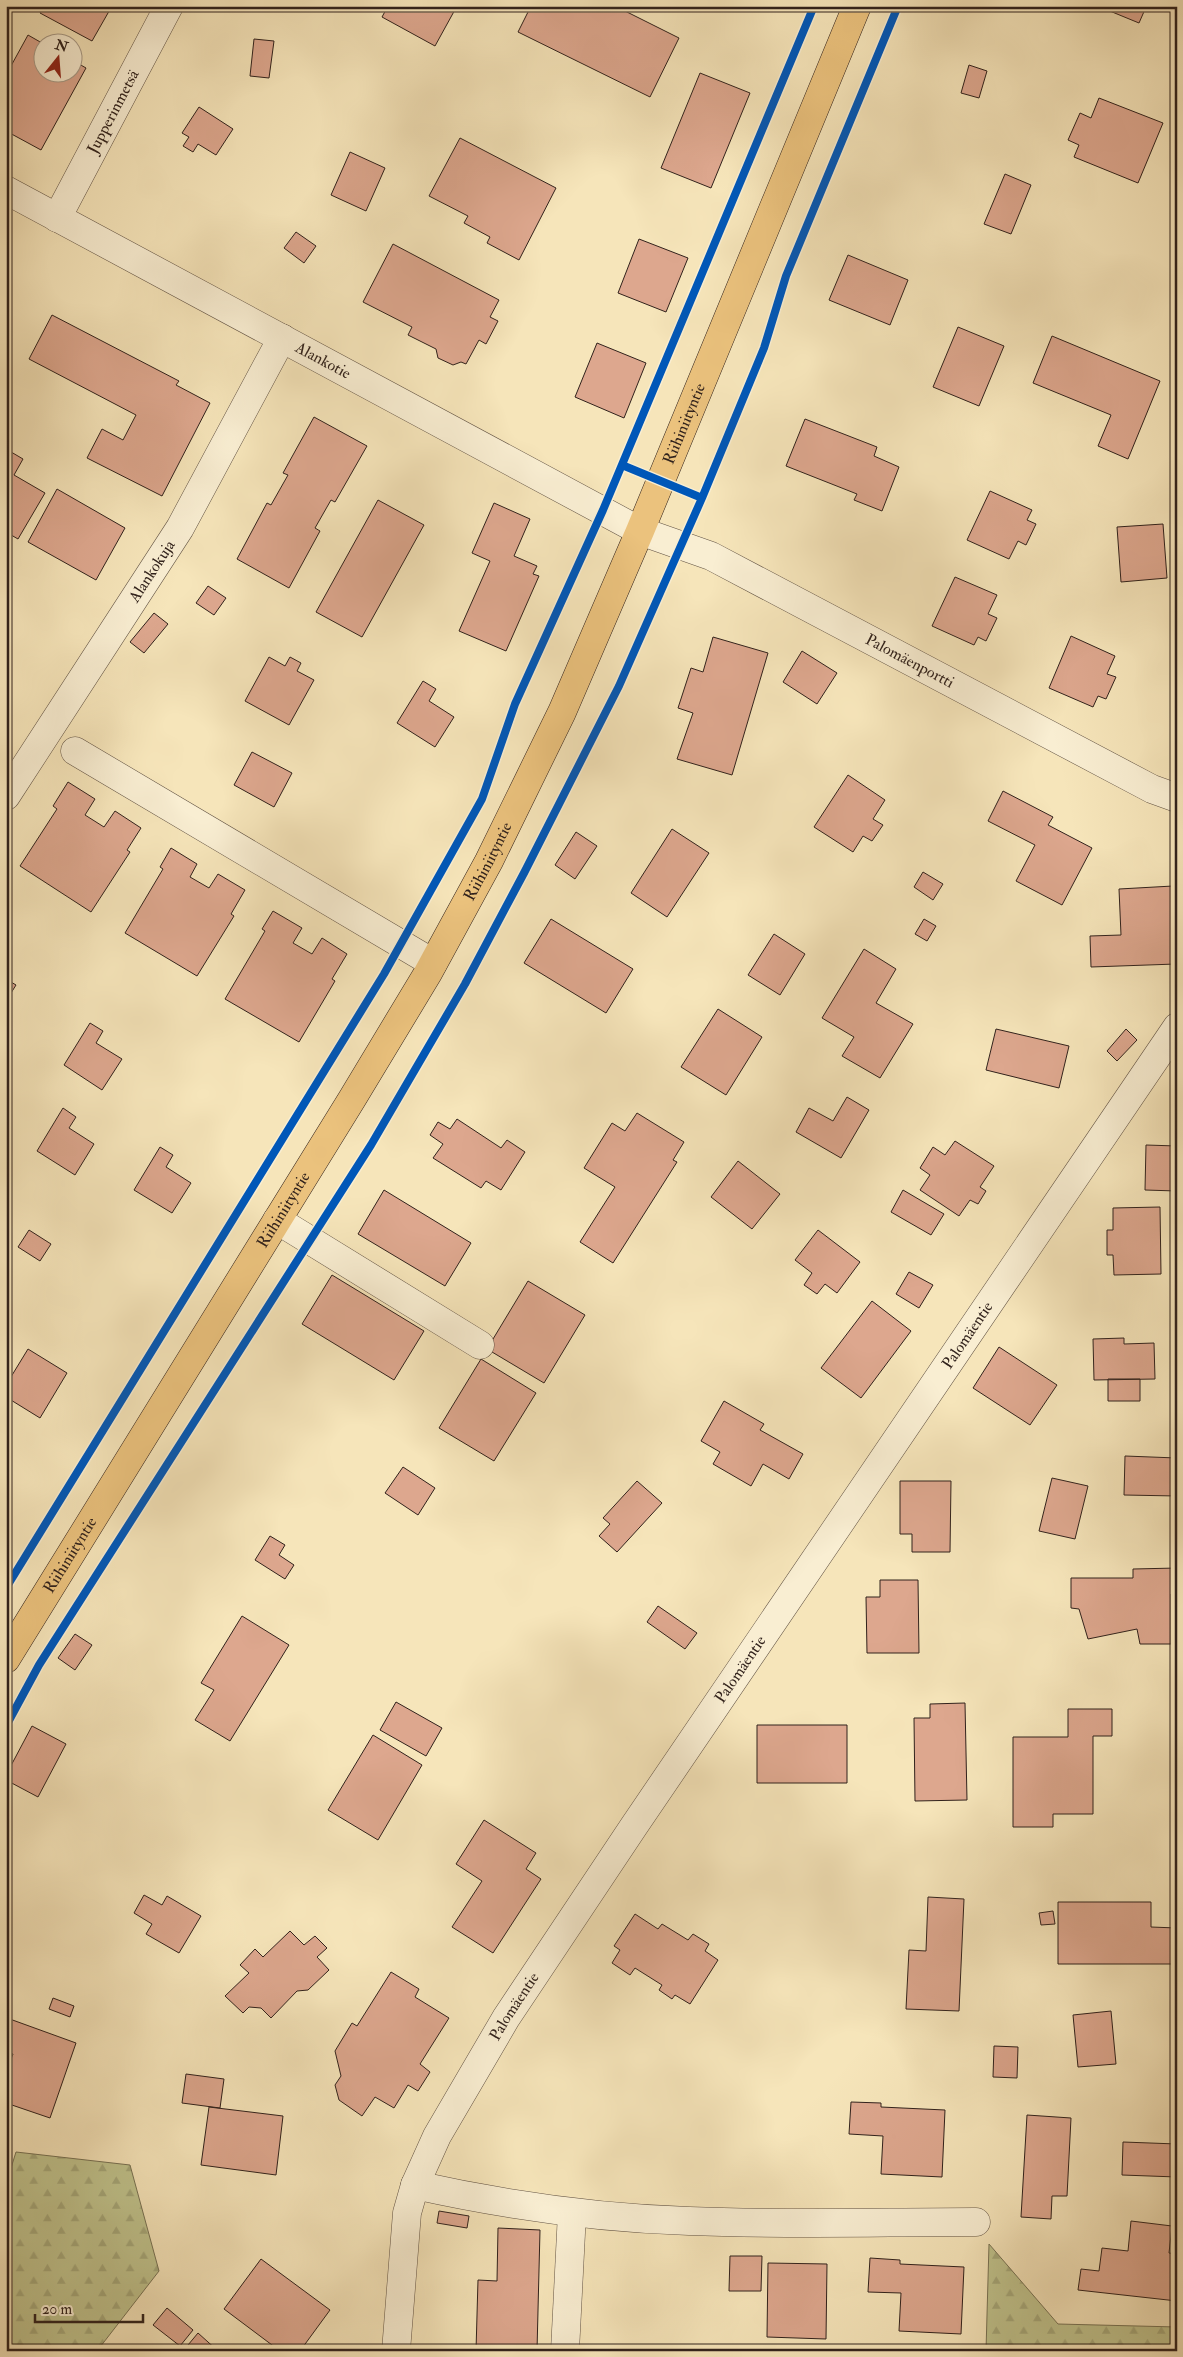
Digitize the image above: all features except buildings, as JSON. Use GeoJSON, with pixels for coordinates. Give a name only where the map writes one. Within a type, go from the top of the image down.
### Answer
{"type":"FeatureCollection","features":[{"type":"Feature","properties":{"kind":"main road","name":"Riihiniityntie"},"geometry":{"type":"LineString","coordinates":[[6,1659],[433,963],[489,861],[562,712],[640,531],[857,6]]}},
{"type":"Feature","properties":{"kind":"street","name":"Jupperinmetsä"},"geometry":{"type":"LineString","coordinates":[[57,218],[169,6]]}},
{"type":"Feature","properties":{"kind":"street","name":"Alankotie"},"geometry":{"type":"LineString","coordinates":[[6,190],[640,531]]}},
{"type":"Feature","properties":{"kind":"street","name":"Alankokuja"},"geometry":{"type":"LineString","coordinates":[[6,796],[180,528],[282,338]]}},
{"type":"Feature","properties":{"kind":"street","name":"Palomäenportti"},"geometry":{"type":"LineString","coordinates":[[640,531],[711,556],[1152,789],[1177,798]]}},
{"type":"Feature","properties":{"kind":"street"},"geometry":{"type":"LineString","coordinates":[[75,752],[433,963]]}},
{"type":"Feature","properties":{"kind":"street","name":"Palomäentie"},"geometry":{"type":"LineString","coordinates":[[396,2351],[408,2213],[415,2186],[437,2136],[506,2018],[618,1850],[1177,1028]]}},
{"type":"Feature","properties":{"kind":"street"},"geometry":{"type":"LineString","coordinates":[[277,1220],[480,1345]]}},
{"type":"Feature","properties":{"kind":"street"},"geometry":{"type":"LineString","coordinates":[[415,2186],[474,2198],[572,2213],[689,2221],[976,2222]]}},
{"type":"Feature","properties":{"kind":"street"},"geometry":{"type":"LineString","coordinates":[[565,2351],[572,2213]]}},
{"type":"Feature","properties":{"kind":"green space"},"geometry":{"type":"Polygon","coordinates":[[[16,2152],[130,2165],[159,2271],[97,2351],[6,2351],[6,2184],[16,2152]]]}},
{"type":"Feature","properties":{"kind":"green space"},"geometry":{"type":"Polygon","coordinates":[[[989,2244],[1058,2324],[1177,2327],[1177,2351],[986,2351],[989,2244]]]}},
{"type":"Feature","properties":{"kind":"cycle path"},"geometry":{"type":"LineString","coordinates":[[6,1588],[384,974],[482,799],[515,704],[603,510],[814,6]]}},
{"type":"Feature","properties":{"kind":"cycle path"},"geometry":{"type":"LineString","coordinates":[[6,1726],[39,1665],[371,1145],[465,984],[524,873],[619,686],[702,498],[764,348],[786,276],[898,6]]}},
{"type":"Feature","properties":{"kind":"cycle path"},"geometry":{"type":"LineString","coordinates":[[622,465],[702,498]]}}]}
